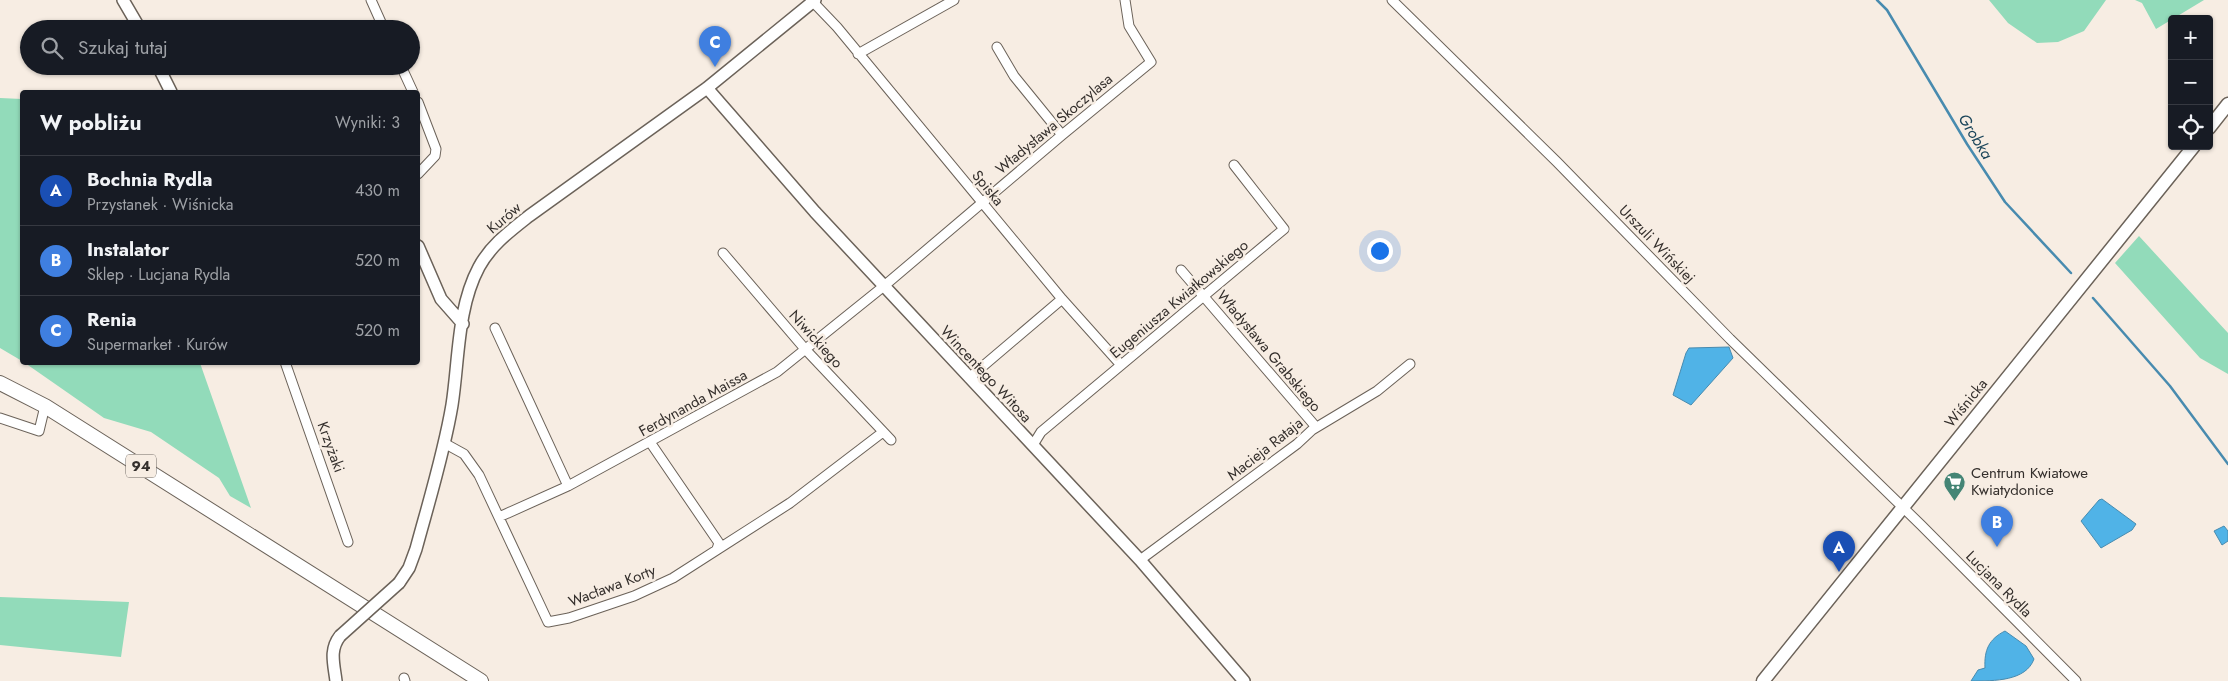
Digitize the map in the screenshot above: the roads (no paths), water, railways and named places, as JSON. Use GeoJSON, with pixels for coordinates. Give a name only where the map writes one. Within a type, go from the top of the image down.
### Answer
{"type":"FeatureCollection","features":[{"type":"Feature","properties":{"kind":"main road"},"geometry":{"type":"LineString","coordinates":[[2213,123],[2228,104]]}},
{"type":"Feature","properties":{"kind":"main road","name":"Wiśnicka"},"geometry":{"type":"LineString","coordinates":[[1763,681],[2191,150]]}},
{"type":"Feature","properties":{"kind":"main road","name":"94"},"geometry":{"type":"LineString","coordinates":[[0,383],[45,406],[481,681]]}},
{"type":"Feature","properties":{"kind":"street"},"geometry":{"type":"LineString","coordinates":[[124,0],[135,20]]}},
{"type":"Feature","properties":{"kind":"street"},"geometry":{"type":"LineString","coordinates":[[371,0],[380,20]]}},
{"type":"Feature","properties":{"kind":"street"},"geometry":{"type":"LineString","coordinates":[[858,54],[954,0]]}},
{"type":"Feature","properties":{"kind":"street","name":"Władysława Skoczylasa"},"geometry":{"type":"LineString","coordinates":[[884,286],[1151,62],[1129,26],[1125,0]]}},
{"type":"Feature","properties":{"kind":"street","name":"Urszuli Wińskiej"},"geometry":{"type":"LineString","coordinates":[[1392,0],[1557,162],[1730,339],[1902,508]]}},
{"type":"Feature","properties":{"kind":"street","name":"Spiska"},"geometry":{"type":"LineString","coordinates":[[814,1],[1062,299],[1121,365]]}},
{"type":"Feature","properties":{"kind":"street","name":"Kurów"},"geometry":{"type":"LineString","coordinates":[[336,681],[332,651],[333,644],[399,583],[409,568],[416,549],[452,406],[467,305],[479,268],[489,252],[502,238],[529,216],[707,88],[814,1]]}},
{"type":"Feature","properties":{"kind":"street"},"geometry":{"type":"LineString","coordinates":[[997,47],[1014,76],[1062,135]]}},
{"type":"Feature","properties":{"kind":"street"},"geometry":{"type":"LineString","coordinates":[[162,75],[170,90]]}},
{"type":"Feature","properties":{"kind":"street"},"geometry":{"type":"LineString","coordinates":[[405,75],[412,90]]}},
{"type":"Feature","properties":{"kind":"street","name":"Wincentego Witosa"},"geometry":{"type":"LineString","coordinates":[[707,88],[815,212],[1140,560],[1244,681]]}},
{"type":"Feature","properties":{"kind":"street"},"geometry":{"type":"LineString","coordinates":[[420,107],[436,149],[435,156],[420,172]]}},
{"type":"Feature","properties":{"kind":"street","name":"Eugeniusza Kwiatkowskiego"},"geometry":{"type":"LineString","coordinates":[[1032,445],[1041,432],[1284,229],[1234,165]]}},
{"type":"Feature","properties":{"kind":"street"},"geometry":{"type":"LineString","coordinates":[[420,251],[441,298],[463,324]]}},
{"type":"Feature","properties":{"kind":"street","name":"Niwickiego"},"geometry":{"type":"LineString","coordinates":[[723,253],[805,349],[892,440]]}},
{"type":"Feature","properties":{"kind":"street","name":"Władysława Grabskiego"},"geometry":{"type":"LineString","coordinates":[[1182,270],[1316,427]]}},
{"type":"Feature","properties":{"kind":"street","name":"Ferdynanda Maissa"},"geometry":{"type":"LineString","coordinates":[[498,517],[568,486],[777,372],[884,286]]}},
{"type":"Feature","properties":{"kind":"street"},"geometry":{"type":"LineString","coordinates":[[969,378],[1062,299]]}},
{"type":"Feature","properties":{"kind":"street"},"geometry":{"type":"LineString","coordinates":[[450,308],[467,305]]}},
{"type":"Feature","properties":{"kind":"street"},"geometry":{"type":"LineString","coordinates":[[495,328],[568,486]]}},
{"type":"Feature","properties":{"kind":"street","name":"Macieja Rataja"},"geometry":{"type":"LineString","coordinates":[[1140,560],[1297,444],[1316,427],[1377,391],[1410,364]]}},
{"type":"Feature","properties":{"kind":"street","name":"Krzyżaki"},"geometry":{"type":"LineString","coordinates":[[286,365],[348,542]]}},
{"type":"Feature","properties":{"kind":"street"},"geometry":{"type":"LineString","coordinates":[[0,418],[39,431],[45,406]]}},
{"type":"Feature","properties":{"kind":"street","name":"Wacława Korty"},"geometry":{"type":"LineString","coordinates":[[444,443],[464,454],[472,462],[548,622],[569,618],[634,596],[673,578],[790,502],[883,432]]}},
{"type":"Feature","properties":{"kind":"street"},"geometry":{"type":"LineString","coordinates":[[650,442],[719,543],[717,549]]}},
{"type":"Feature","properties":{"kind":"street","name":"Lucjana Rydla"},"geometry":{"type":"LineString","coordinates":[[1902,508],[2076,681]]}},
{"type":"Feature","properties":{"kind":"water"},"geometry":{"type":"Polygon","coordinates":[[[1729,347],[1733,358],[1691,405],[1673,395],[1689,348],[1729,347]]]}},
{"type":"Feature","properties":{"kind":"water"},"geometry":{"type":"Polygon","coordinates":[[[2102,499],[2136,524],[2132,530],[2101,548],[2081,521],[2102,499]]]}},
{"type":"Feature","properties":{"kind":"water"},"geometry":{"type":"Polygon","coordinates":[[[2224,526],[2228,531],[2228,541],[2222,545],[2214,531],[2224,526]]]}},
{"type":"Feature","properties":{"kind":"water"},"geometry":{"type":"Polygon","coordinates":[[[2005,631],[2026,646],[2034,659],[2030,666],[2017,676],[1990,681],[1971,681],[1978,670],[1985,668],[1985,656],[1991,641],[2005,631]]]}},
{"type":"Feature","properties":{"kind":"waterway","name":"Grobka"},"geometry":{"type":"LineString","coordinates":[[1877,0],[1887,10],[1967,144],[2005,202],[2071,273]]}},
{"type":"Feature","properties":{"kind":"waterway","name":"Grobka"},"geometry":{"type":"LineString","coordinates":[[2093,298],[2170,386],[2228,464]]}},
{"type":"Feature","properties":{"kind":"place","name":"Renia"},"geometry":{"type":"Point","coordinates":[715,67]}},
{"type":"Feature","properties":{"kind":"place","name":"Centrum Kwiatowe Kwiatydonice"},"geometry":{"type":"Point","coordinates":[1955,501]}},
{"type":"Feature","properties":{"kind":"place","name":"Instalator"},"geometry":{"type":"Point","coordinates":[1997,547]}},
{"type":"Feature","properties":{"kind":"place","name":"Bochnia Rydla"},"geometry":{"type":"Point","coordinates":[1839,572]}}]}
